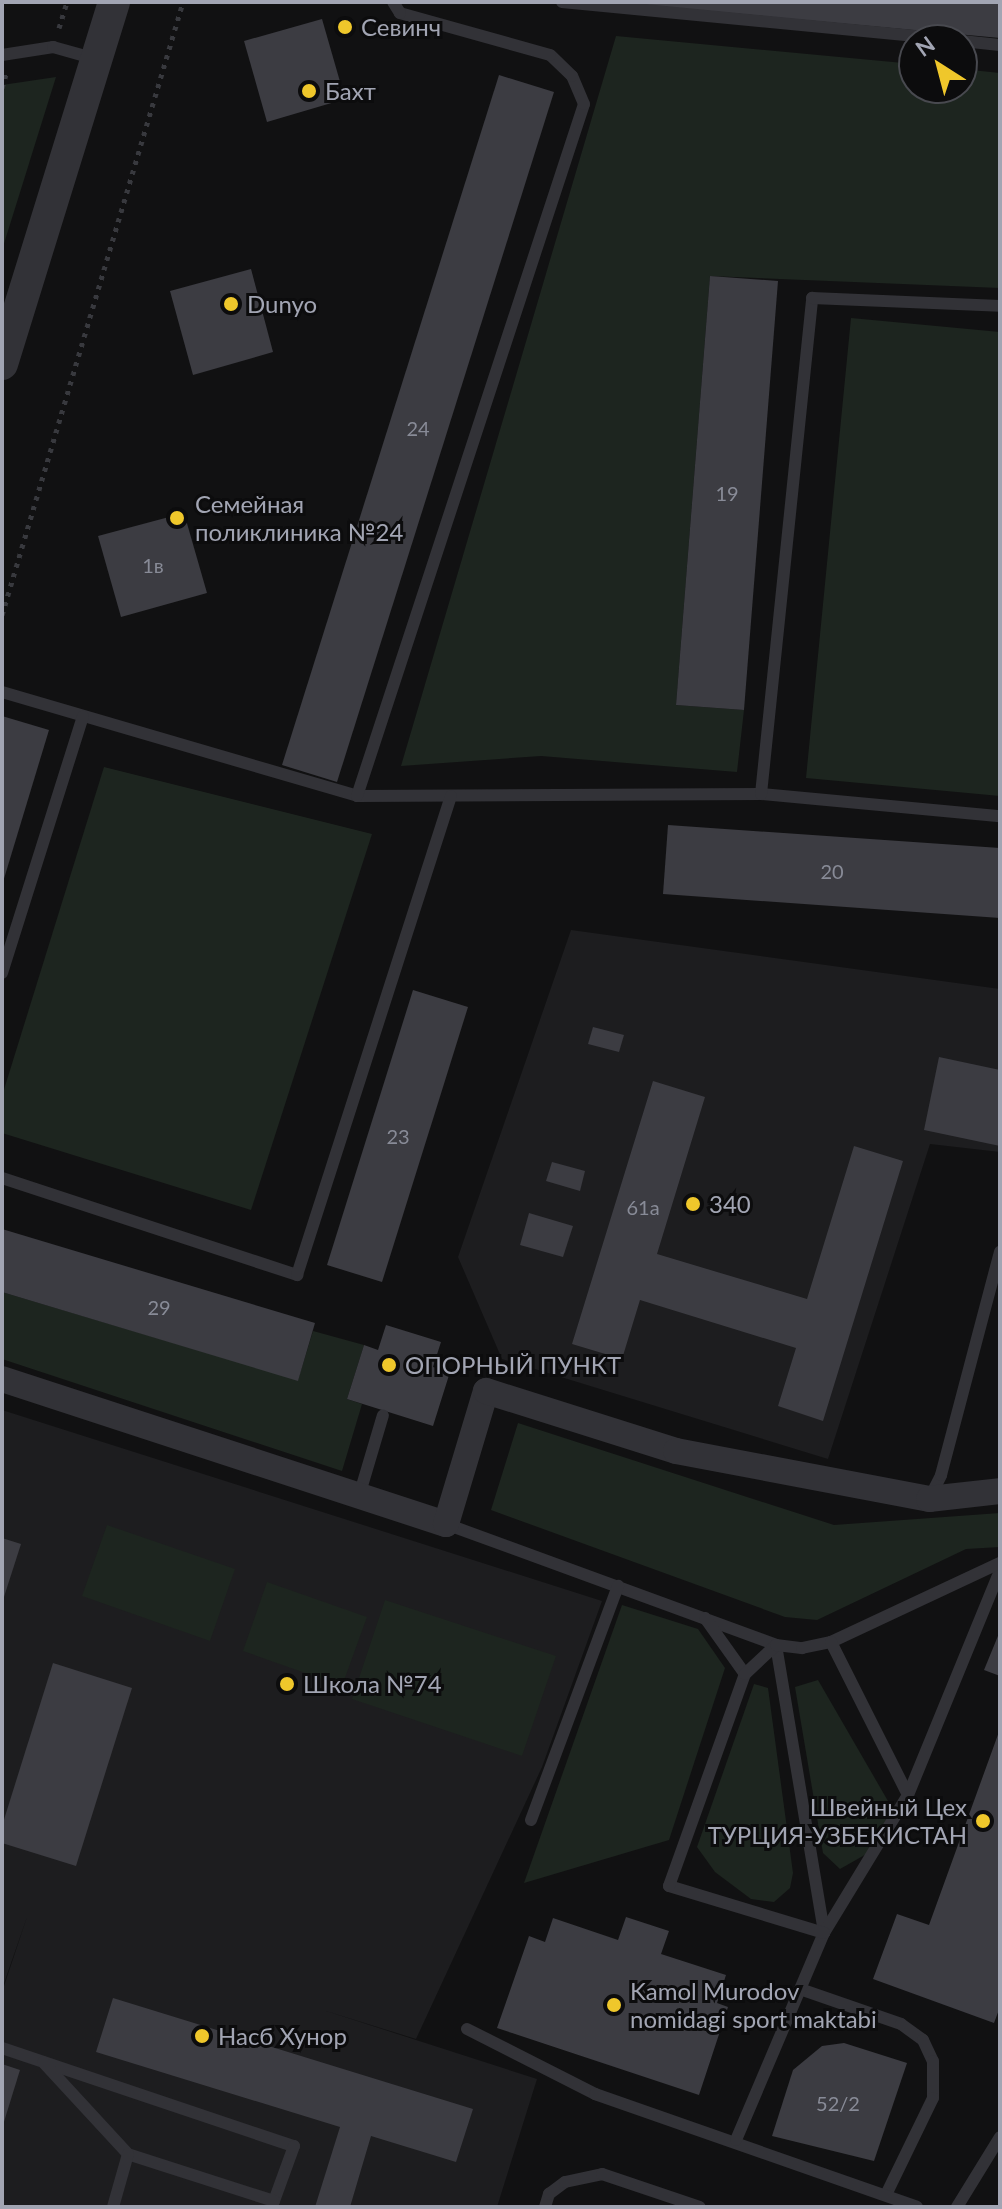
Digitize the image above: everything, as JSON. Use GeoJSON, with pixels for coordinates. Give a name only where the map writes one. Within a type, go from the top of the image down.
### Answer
{"type":"FeatureCollection","features":[{"type":"Feature","properties":{"kind":"street"},"geometry":{"type":"LineString","coordinates":[[2,364],[114,2]]}},
{"type":"Feature","properties":{"kind":"street"},"geometry":{"type":"LineString","coordinates":[[2,1379],[446,1524],[486,1391],[676,1451],[929,1499],[1000,1491]]}},
{"type":"Feature","properties":{"kind":"lane"},"geometry":{"type":"LineString","coordinates":[[357,796],[584,104],[572,76],[550,55],[400,13],[393,2]]}},
{"type":"Feature","properties":{"kind":"lane"},"geometry":{"type":"LineString","coordinates":[[562,2],[898,35]]}},
{"type":"Feature","properties":{"kind":"lane"},"geometry":{"type":"LineString","coordinates":[[978,43],[1000,45]]}},
{"type":"Feature","properties":{"kind":"lane"},"geometry":{"type":"LineString","coordinates":[[2,55],[53,47],[96,59]]}},
{"type":"Feature","properties":{"kind":"lane"},"geometry":{"type":"LineString","coordinates":[[761,794],[812,298],[1000,306]]}},
{"type":"Feature","properties":{"kind":"lane"},"geometry":{"type":"LineString","coordinates":[[2,692],[357,796],[761,794],[1000,816]]}},
{"type":"Feature","properties":{"kind":"lane"},"geometry":{"type":"LineString","coordinates":[[2,973],[83,716]]}},
{"type":"Feature","properties":{"kind":"lane"},"geometry":{"type":"LineString","coordinates":[[2,1178],[297,1275],[451,796]]}},
{"type":"Feature","properties":{"kind":"lane"},"geometry":{"type":"LineString","coordinates":[[929,1499],[941,1475],[1000,1252]]}},
{"type":"Feature","properties":{"kind":"lane"},"geometry":{"type":"LineString","coordinates":[[359,1496],[383,1415]]}},
{"type":"Feature","properties":{"kind":"lane"},"geometry":{"type":"LineString","coordinates":[[446,1524],[776,1645],[802,1648],[831,1642],[1000,1563]]}},
{"type":"Feature","properties":{"kind":"lane"},"geometry":{"type":"LineString","coordinates":[[736,2140],[824,1933],[908,1795],[1000,1571]]}},
{"type":"Feature","properties":{"kind":"lane"},"geometry":{"type":"LineString","coordinates":[[531,1820],[618,1586]]}},
{"type":"Feature","properties":{"kind":"lane"},"geometry":{"type":"LineString","coordinates":[[704,1617],[745,1674]]}},
{"type":"Feature","properties":{"kind":"lane"},"geometry":{"type":"LineString","coordinates":[[831,1642],[908,1795]]}},
{"type":"Feature","properties":{"kind":"lane"},"geometry":{"type":"LineString","coordinates":[[776,1645],[745,1674],[669,1886],[824,1933]]}},
{"type":"Feature","properties":{"kind":"lane"},"geometry":{"type":"LineString","coordinates":[[776,1645],[824,1933]]}},
{"type":"Feature","properties":{"kind":"lane"},"geometry":{"type":"LineString","coordinates":[[800,1989],[901,2024],[923,2040],[933,2061],[933,2098],[886,2195]]}},
{"type":"Feature","properties":{"kind":"lane"},"geometry":{"type":"LineString","coordinates":[[467,2029],[595,2094],[736,2140],[917,2207]]}},
{"type":"Feature","properties":{"kind":"lane"},"geometry":{"type":"LineString","coordinates":[[2,2048],[294,2146],[274,2201],[128,2154],[43,2062]]}},
{"type":"Feature","properties":{"kind":"lane"},"geometry":{"type":"LineString","coordinates":[[957,2207],[1000,2137]]}},
{"type":"Feature","properties":{"kind":"lane"},"geometry":{"type":"LineString","coordinates":[[113,2207],[128,2154]]}},
{"type":"Feature","properties":{"kind":"lane"},"geometry":{"type":"LineString","coordinates":[[545,2207],[549,2194],[565,2182],[602,2174],[700,2207]]}},
{"type":"Feature","properties":{"kind":"path"},"geometry":{"type":"LineString","coordinates":[[2,615],[183,2]]}},
{"type":"Feature","properties":{"kind":"shaded area"},"geometry":{"type":"Polygon","coordinates":[[[616,36],[898,62],[898,104],[978,104],[978,71],[1000,73],[1000,288],[710,276],[676,705],[744,710],[737,772],[541,756],[401,766],[616,36]]]}},
{"type":"Feature","properties":{"kind":"shaded area"},"geometry":{"type":"Polygon","coordinates":[[[56,77],[2,250],[2,85],[56,77]]]}},
{"type":"Feature","properties":{"kind":"shaded area"},"geometry":{"type":"Polygon","coordinates":[[[851,318],[1000,332],[1000,796],[806,778],[851,318]]]}},
{"type":"Feature","properties":{"kind":"shaded area"},"geometry":{"type":"Polygon","coordinates":[[[104,767],[372,834],[251,1210],[2,1133],[2,1096],[104,767]]]}},
{"type":"Feature","properties":{"kind":"shaded area","name":"340"},"geometry":{"type":"Polygon","coordinates":[[[571,930],[1000,989],[1000,1152],[930,1144],[828,1459],[502,1359],[458,1257],[571,930]]]}},
{"type":"Feature","properties":{"kind":"shaded area"},"geometry":{"type":"Polygon","coordinates":[[[2,1292],[298,1380],[313,1331],[364,1345],[347,1399],[362,1404],[342,1471],[2,1359],[2,1292]]]}},
{"type":"Feature","properties":{"kind":"shaded area","name":"Школа №74"},"geometry":{"type":"Polygon","coordinates":[[[2,1410],[602,1601],[542,1767],[416,2039],[323,2010],[537,2079],[497,2207],[2,2207],[2,1992],[27,1917],[2,1989],[2,1410]]]}},
{"type":"Feature","properties":{"kind":"shaded area"},"geometry":{"type":"Polygon","coordinates":[[[518,1423],[834,1525],[1000,1513],[1000,1547],[966,1549],[817,1620],[785,1617],[491,1510],[518,1423]]]}},
{"type":"Feature","properties":{"kind":"shaded area"},"geometry":{"type":"Polygon","coordinates":[[[107,1525],[235,1569],[210,1641],[82,1596],[107,1525]]]}},
{"type":"Feature","properties":{"kind":"shaded area"},"geometry":{"type":"Polygon","coordinates":[[[267,1582],[367,1617],[342,1686],[243,1651],[267,1582]]]}},
{"type":"Feature","properties":{"kind":"shaded area"},"geometry":{"type":"Polygon","coordinates":[[[385,1600],[556,1656],[522,1756],[352,1699],[385,1600]]]}},
{"type":"Feature","properties":{"kind":"shaded area"},"geometry":{"type":"Polygon","coordinates":[[[622,1605],[698,1629],[725,1668],[669,1840],[524,1883],[622,1605]]]}},
{"type":"Feature","properties":{"kind":"shaded area"},"geometry":{"type":"Polygon","coordinates":[[[818,1680],[892,1808],[877,1848],[840,1869],[823,1853],[795,1687],[818,1680]]]}},
{"type":"Feature","properties":{"kind":"shaded area"},"geometry":{"type":"Polygon","coordinates":[[[754,1684],[768,1688],[793,1873],[790,1888],[774,1902],[751,1899],[715,1872],[697,1847],[754,1684]]]}},
{"type":"Feature","properties":{"kind":"building"},"geometry":{"type":"Polygon","coordinates":[[[1000,2],[1000,38],[978,36],[978,24],[898,24],[898,29],[634,4],[1000,2]]]}},
{"type":"Feature","properties":{"kind":"building"},"geometry":{"type":"Polygon","coordinates":[[[322,19],[345,99],[267,122],[244,41],[322,19]]]}},
{"type":"Feature","properties":{"kind":"building"},"geometry":{"type":"Polygon","coordinates":[[[499,75],[554,92],[337,782],[282,765],[499,75]]]}},
{"type":"Feature","properties":{"kind":"building"},"geometry":{"type":"Polygon","coordinates":[[[251,269],[273,352],[193,375],[170,291],[251,269]]]}},
{"type":"Feature","properties":{"kind":"building"},"geometry":{"type":"Polygon","coordinates":[[[710,276],[778,281],[744,710],[676,705],[710,276]]]}},
{"type":"Feature","properties":{"kind":"building"},"geometry":{"type":"Polygon","coordinates":[[[184,513],[207,593],[121,617],[98,536],[184,513]]]}},
{"type":"Feature","properties":{"kind":"building"},"geometry":{"type":"Polygon","coordinates":[[[2,716],[49,730],[3,882],[2,882],[2,716]]]}},
{"type":"Feature","properties":{"kind":"building"},"geometry":{"type":"Polygon","coordinates":[[[668,825],[1000,848],[1000,918],[663,894],[668,825]]]}},
{"type":"Feature","properties":{"kind":"building"},"geometry":{"type":"Polygon","coordinates":[[[413,990],[468,1007],[382,1282],[327,1265],[413,990]]]}},
{"type":"Feature","properties":{"kind":"building"},"geometry":{"type":"Polygon","coordinates":[[[593,1027],[624,1035],[619,1052],[588,1044],[593,1027]]]}},
{"type":"Feature","properties":{"kind":"building"},"geometry":{"type":"Polygon","coordinates":[[[939,1057],[1000,1070],[1000,1146],[924,1130],[939,1057]]]}},
{"type":"Feature","properties":{"kind":"building"},"geometry":{"type":"Polygon","coordinates":[[[653,1081],[705,1097],[657,1254],[807,1299],[854,1146],[903,1161],[823,1421],[778,1406],[796,1348],[640,1300],[622,1359],[572,1344],[653,1081]]]}},
{"type":"Feature","properties":{"kind":"building"},"geometry":{"type":"Polygon","coordinates":[[[552,1162],[585,1171],[580,1191],[546,1181],[552,1162]]]}},
{"type":"Feature","properties":{"kind":"building"},"geometry":{"type":"Polygon","coordinates":[[[529,1213],[573,1226],[563,1257],[520,1245],[529,1213]]]}},
{"type":"Feature","properties":{"kind":"building"},"geometry":{"type":"Polygon","coordinates":[[[2,1229],[315,1323],[298,1381],[2,1292],[2,1229]]]}},
{"type":"Feature","properties":{"kind":"building"},"geometry":{"type":"Polygon","coordinates":[[[386,1325],[441,1342],[433,1367],[450,1372],[433,1426],[347,1399],[364,1345],[378,1350],[386,1325]]]}},
{"type":"Feature","properties":{"kind":"building"},"geometry":{"type":"Polygon","coordinates":[[[2,1538],[21,1544],[3,1600],[2,1600],[2,1538]]]}},
{"type":"Feature","properties":{"kind":"building"},"geometry":{"type":"Polygon","coordinates":[[[1000,1631],[1000,1676],[984,1670],[1000,1631]]]}},
{"type":"Feature","properties":{"kind":"building"},"geometry":{"type":"Polygon","coordinates":[[[53,1663],[132,1688],[76,1866],[2,1843],[2,1826],[53,1663]]]}},
{"type":"Feature","properties":{"kind":"building","name":"Швейный Цех ТУРЦИЯ-УЗБЕКИСТАН"},"geometry":{"type":"Polygon","coordinates":[[[1000,1729],[1000,2007],[994,2023],[873,1979],[897,1914],[929,1925],[1000,1729]]]}},
{"type":"Feature","properties":{"kind":"building","name":"Kamol Murodov nomidagi sport maktabi"},"geometry":{"type":"Polygon","coordinates":[[[626,1917],[669,1931],[661,1954],[726,1975],[717,2003],[728,2007],[699,2095],[497,2028],[529,1936],[545,1942],[553,1918],[618,1940],[626,1917]]]}},
{"type":"Feature","properties":{"kind":"building"},"geometry":{"type":"Polygon","coordinates":[[[113,1998],[473,2109],[456,2162],[371,2136],[350,2207],[315,2207],[340,2127],[96,2052],[113,1998]]]}},
{"type":"Feature","properties":{"kind":"building"},"geometry":{"type":"Polygon","coordinates":[[[844,2043],[907,2063],[874,2161],[772,2136],[793,2070],[822,2046],[844,2043]]]}},
{"type":"Feature","properties":{"kind":"building"},"geometry":{"type":"Polygon","coordinates":[[[2,2064],[20,2070],[3,2125],[2,2124],[2,2064]]]}},
{"type":"Feature","properties":{"kind":"place","name":"Севинч"},"geometry":{"type":"Point","coordinates":[345,27]}},
{"type":"Feature","properties":{"kind":"place","name":"Бахт"},"geometry":{"type":"Point","coordinates":[309,91]}},
{"type":"Feature","properties":{"kind":"place","name":"Dunyo"},"geometry":{"type":"Point","coordinates":[231,304]}},
{"type":"Feature","properties":{"kind":"place","name":"Семейная поликлиника №24"},"geometry":{"type":"Point","coordinates":[177,518]}},
{"type":"Feature","properties":{"kind":"place","name":"340"},"geometry":{"type":"Point","coordinates":[693,1204]}},
{"type":"Feature","properties":{"kind":"place","name":"ОПОРНЫЙ ПУНКТ"},"geometry":{"type":"Point","coordinates":[389,1365]}},
{"type":"Feature","properties":{"kind":"place","name":"Школа №74"},"geometry":{"type":"Point","coordinates":[287,1684]}},
{"type":"Feature","properties":{"kind":"place","name":"Швейный Цех ТУРЦИЯ-УЗБЕКИСТАН"},"geometry":{"type":"Point","coordinates":[983,1821]}},
{"type":"Feature","properties":{"kind":"place","name":"Kamol Murodov nomidagi sport maktabi"},"geometry":{"type":"Point","coordinates":[614,2005]}},
{"type":"Feature","properties":{"kind":"place","name":"Насб Хунор"},"geometry":{"type":"Point","coordinates":[202,2036]}}]}
